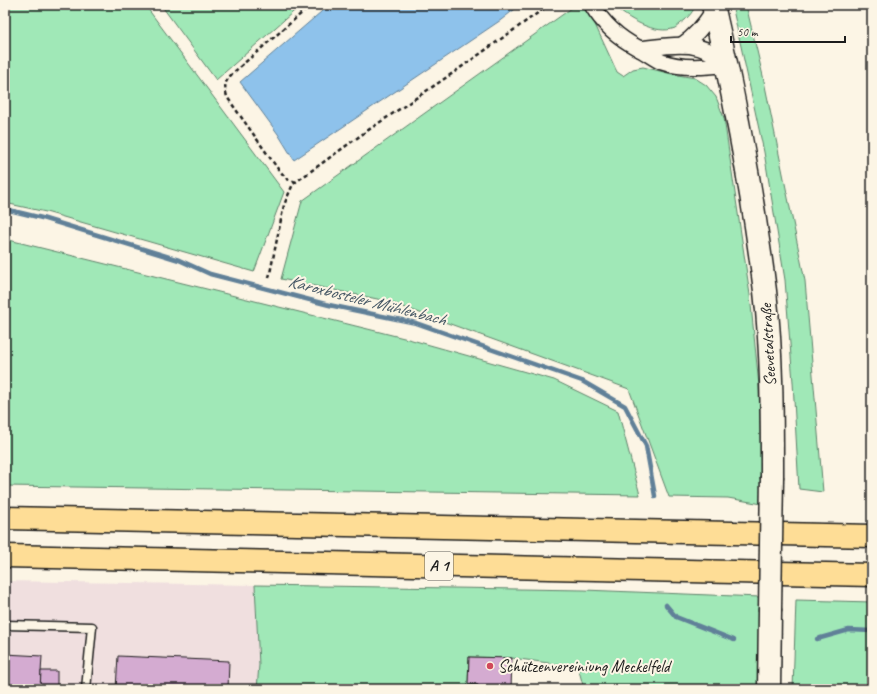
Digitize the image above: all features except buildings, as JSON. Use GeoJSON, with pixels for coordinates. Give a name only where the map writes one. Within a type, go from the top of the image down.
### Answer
{"type":"FeatureCollection","features":[{"type":"Feature","properties":{"kind":"highway","name":"A 1"},"geometry":{"type":"LineString","coordinates":[[5,518],[872,536]]}},
{"type":"Feature","properties":{"kind":"highway","name":"A 1"},"geometry":{"type":"LineString","coordinates":[[5,556],[872,575]]}},
{"type":"Feature","properties":{"kind":"main road","name":"Seevetalstraße"},"geometry":{"type":"LineString","coordinates":[[714,7],[741,139],[765,293],[770,361],[772,419],[768,689]]}},
{"type":"Feature","properties":{"kind":"street"},"geometry":{"type":"LineString","coordinates":[[592,5],[601,19],[622,40],[663,62],[704,67],[726,64]]}},
{"type":"Feature","properties":{"kind":"street"},"geometry":{"type":"LineString","coordinates":[[682,45],[699,31],[714,7]]}},
{"type":"Feature","properties":{"kind":"street"},"geometry":{"type":"LineString","coordinates":[[640,49],[669,45],[696,46],[719,58],[726,64]]}},
{"type":"Feature","properties":{"kind":"lane"},"geometry":{"type":"LineString","coordinates":[[5,625],[92,627],[86,689]]}},
{"type":"Feature","properties":{"kind":"path"},"geometry":{"type":"LineString","coordinates":[[296,182],[288,179],[278,169],[227,97],[224,86],[226,80],[311,5]]}},
{"type":"Feature","properties":{"kind":"path"},"geometry":{"type":"LineString","coordinates":[[270,278],[284,205],[293,184],[549,5]]}},
{"type":"Feature","properties":{"kind":"shaded area"},"geometry":{"type":"Polygon","coordinates":[[[5,581],[255,585],[259,665],[257,689],[5,689],[5,581]]]}},
{"type":"Feature","properties":{"kind":"green space"},"geometry":{"type":"Polygon","coordinates":[[[5,5],[145,5],[284,192],[254,272],[46,212],[5,203],[5,5]]]}},
{"type":"Feature","properties":{"kind":"green space"},"geometry":{"type":"Polygon","coordinates":[[[161,5],[301,5],[216,80],[161,5]]]}},
{"type":"Feature","properties":{"kind":"green space"},"geometry":{"type":"Polygon","coordinates":[[[576,5],[586,5],[617,72],[623,76],[633,69],[643,67],[695,78],[706,85],[716,97],[724,118],[750,295],[759,386],[762,504],[728,498],[669,497],[629,389],[387,301],[281,279],[302,201],[576,5]]]}},
{"type":"Feature","properties":{"kind":"green space"},"geometry":{"type":"Polygon","coordinates":[[[613,5],[695,5],[690,15],[675,28],[659,30],[650,28],[633,20],[613,5]]]}},
{"type":"Feature","properties":{"kind":"green space"},"geometry":{"type":"Polygon","coordinates":[[[732,5],[746,5],[763,76],[805,281],[823,492],[799,489],[785,280],[764,152],[732,5]]]}},
{"type":"Feature","properties":{"kind":"green space"},"geometry":{"type":"Polygon","coordinates":[[[5,239],[412,340],[554,380],[618,411],[640,495],[5,486],[5,239]]]}},
{"type":"Feature","properties":{"kind":"green space"},"geometry":{"type":"Polygon","coordinates":[[[255,585],[584,590],[760,597],[760,689],[584,689],[578,667],[512,658],[469,657],[468,684],[478,685],[478,689],[257,689],[259,665],[255,585]]]}},
{"type":"Feature","properties":{"kind":"green space"},"geometry":{"type":"Polygon","coordinates":[[[796,600],[872,602],[872,689],[793,689],[796,600]]]}},
{"type":"Feature","properties":{"kind":"water"},"geometry":{"type":"Polygon","coordinates":[[[329,5],[520,5],[501,20],[294,160],[278,134],[240,82],[329,5]]]}},
{"type":"Feature","properties":{"kind":"waterway","name":"Karoxbosteler Mühlenbach"},"geometry":{"type":"LineString","coordinates":[[5,209],[42,218],[179,260],[210,274],[329,305],[416,323],[582,381],[625,406],[646,446],[655,496]]}},
{"type":"Feature","properties":{"kind":"waterway","name":"Karoxbosteler Mühlenbach"},"geometry":{"type":"LineString","coordinates":[[666,605],[676,617],[734,640]]}},
{"type":"Feature","properties":{"kind":"waterway","name":"Karoxbosteler Mühlenbach"},"geometry":{"type":"LineString","coordinates":[[817,639],[849,630],[872,631]]}},
{"type":"Feature","properties":{"kind":"place","name":"Schützenvereiniung Meckelfeld"},"geometry":{"type":"Point","coordinates":[490,666]}}]}
